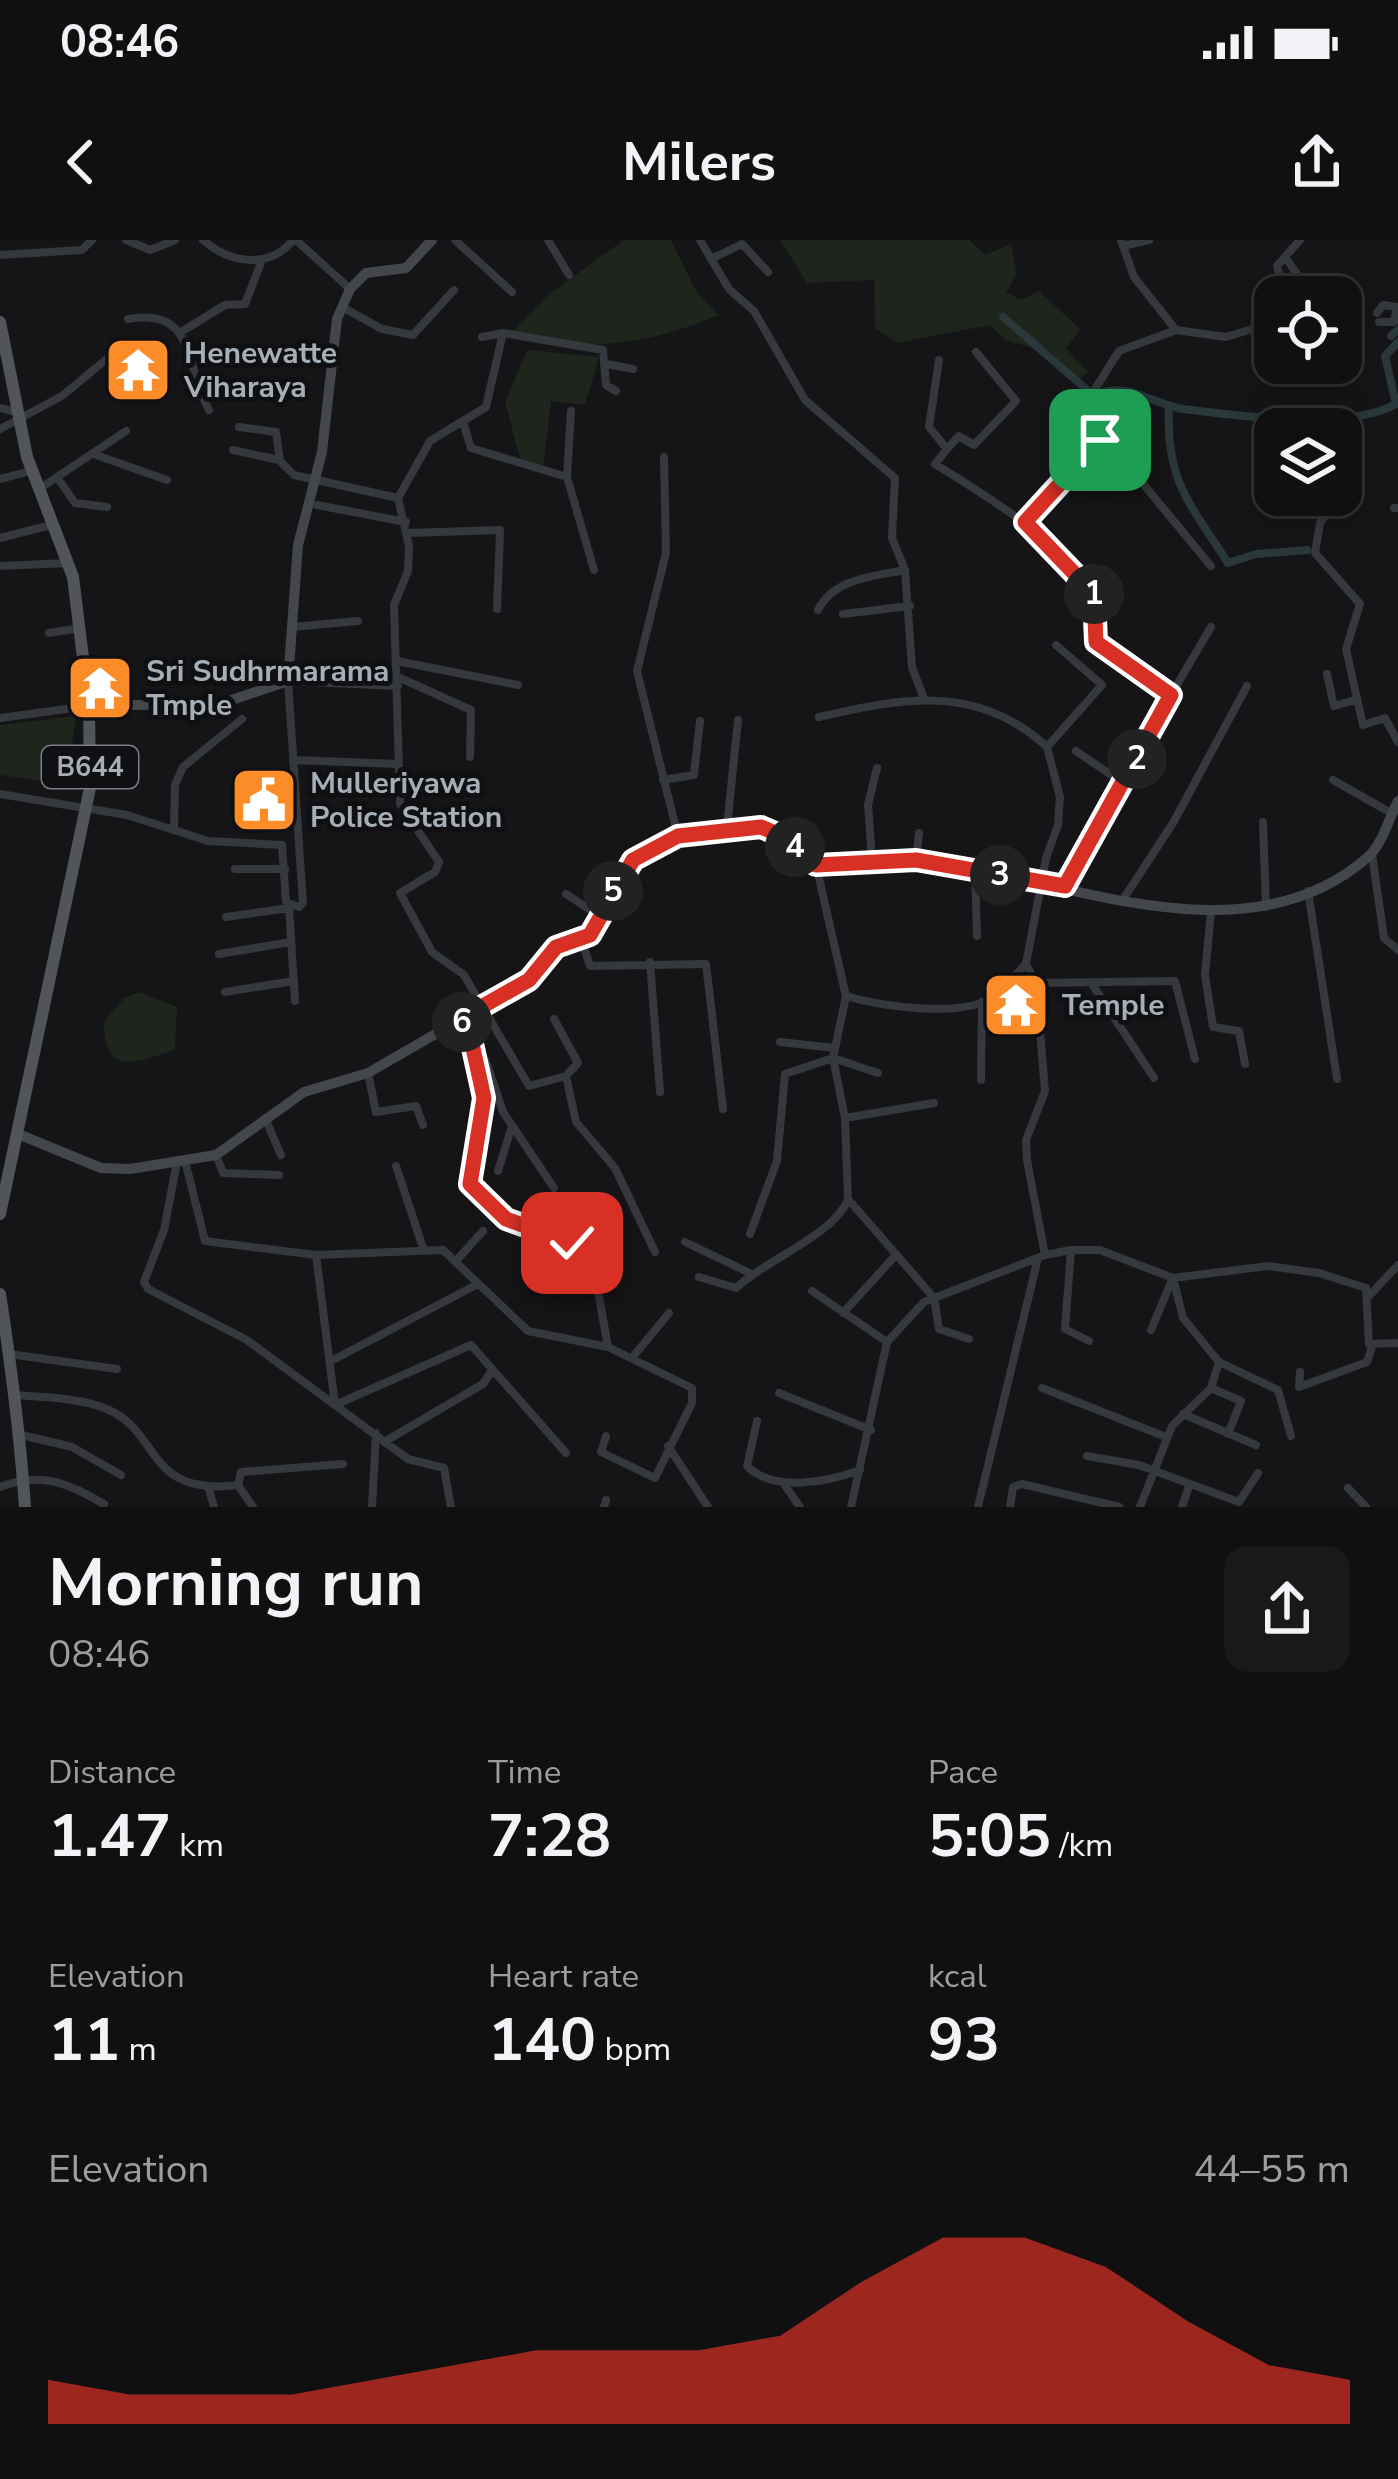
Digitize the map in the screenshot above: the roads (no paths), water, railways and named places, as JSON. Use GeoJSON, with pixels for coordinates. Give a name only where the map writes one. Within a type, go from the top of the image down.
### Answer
{"type":"FeatureCollection","features":[{"type":"Feature","properties":{"kind":"main road","name":"B644"},"geometry":{"type":"LineString","coordinates":[[0,322],[31,471],[68,563],[89,706],[87,807],[0,1214]]}},
{"type":"Feature","properties":{"kind":"main road"},"geometry":{"type":"LineString","coordinates":[[0,1294],[16,1395],[15,1434],[26,1507]]}},
{"type":"Feature","properties":{"kind":"main road"},"geometry":{"type":"LineString","coordinates":[[0,1440],[15,1434]]}},
{"type":"Feature","properties":{"kind":"street"},"geometry":{"type":"LineString","coordinates":[[0,255],[82,250],[92,240]]}},
{"type":"Feature","properties":{"kind":"street"},"geometry":{"type":"LineString","coordinates":[[126,240],[150,250],[175,240]]}},
{"type":"Feature","properties":{"kind":"street"},"geometry":{"type":"LineString","coordinates":[[203,240],[224,254],[262,260],[283,253],[294,240],[350,289]]}},
{"type":"Feature","properties":{"kind":"street"},"geometry":{"type":"LineString","coordinates":[[226,917],[303,903],[288,681],[298,545],[322,452],[341,306],[350,289],[374,268],[409,266],[432,240]]}},
{"type":"Feature","properties":{"kind":"street"},"geometry":{"type":"LineString","coordinates":[[455,240],[512,292]]}},
{"type":"Feature","properties":{"kind":"street"},"geometry":{"type":"LineString","coordinates":[[548,240],[569,275]]}},
{"type":"Feature","properties":{"kind":"street"},"geometry":{"type":"LineString","coordinates":[[700,240],[729,289],[754,311],[806,400],[895,478],[892,538],[904,570],[912,667],[923,697]]}},
{"type":"Feature","properties":{"kind":"street"},"geometry":{"type":"LineString","coordinates":[[1149,240],[1122,243],[1134,277],[1176,330]]}},
{"type":"Feature","properties":{"kind":"street"},"geometry":{"type":"LineString","coordinates":[[1278,276],[1285,257],[1300,240]]}},
{"type":"Feature","properties":{"kind":"street"},"geometry":{"type":"LineString","coordinates":[[711,259],[742,244],[768,272]]}},
{"type":"Feature","properties":{"kind":"street"},"geometry":{"type":"LineString","coordinates":[[1285,257],[1299,276]]}},
{"type":"Feature","properties":{"kind":"street"},"geometry":{"type":"LineString","coordinates":[[181,332],[225,305],[245,304],[262,260]]}},
{"type":"Feature","properties":{"kind":"street"},"geometry":{"type":"LineString","coordinates":[[341,306],[382,329],[413,335],[454,290]]}},
{"type":"Feature","properties":{"kind":"street"},"geometry":{"type":"LineString","coordinates":[[1383,305],[1397,307],[1394,322],[1378,317],[1383,305]]}},
{"type":"Feature","properties":{"kind":"street"},"geometry":{"type":"LineString","coordinates":[[128,319],[161,318],[181,332],[196,387],[209,410]]}},
{"type":"Feature","properties":{"kind":"street"},"geometry":{"type":"LineString","coordinates":[[1089,446],[1073,424],[1119,352],[1176,330],[1226,337],[1254,328]]}},
{"type":"Feature","properties":{"kind":"street"},"geometry":{"type":"LineString","coordinates":[[482,337],[503,333],[603,350],[606,385],[616,391]]}},
{"type":"Feature","properties":{"kind":"street"},"geometry":{"type":"LineString","coordinates":[[503,333],[493,391],[477,417],[430,441],[398,498],[407,528],[408,571],[394,605],[398,764],[408,821],[439,862],[435,872],[400,893],[432,952],[464,975],[525,1082],[547,1084],[566,1076],[578,1063],[554,1019]]}},
{"type":"Feature","properties":{"kind":"street"},"geometry":{"type":"LineString","coordinates":[[0,429],[62,396],[115,352],[119,342]]}},
{"type":"Feature","properties":{"kind":"street"},"geometry":{"type":"LineString","coordinates":[[976,352],[1016,401],[974,445],[958,436],[935,464],[1025,522],[1094,594],[1096,642],[1171,695]]}},
{"type":"Feature","properties":{"kind":"street"},"geometry":{"type":"LineString","coordinates":[[939,360],[929,428],[946,449]]}},
{"type":"Feature","properties":{"kind":"street"},"geometry":{"type":"LineString","coordinates":[[607,364],[633,369]]}},
{"type":"Feature","properties":{"kind":"street"},"geometry":{"type":"LineString","coordinates":[[0,408],[17,417]]}},
{"type":"Feature","properties":{"kind":"street"},"geometry":{"type":"LineString","coordinates":[[571,410],[567,477],[593,570]]}},
{"type":"Feature","properties":{"kind":"street"},"geometry":{"type":"LineString","coordinates":[[463,422],[471,448],[567,477]]}},
{"type":"Feature","properties":{"kind":"street"},"geometry":{"type":"LineString","coordinates":[[239,427],[276,432],[280,461]]}},
{"type":"Feature","properties":{"kind":"street"},"geometry":{"type":"LineString","coordinates":[[37,490],[126,431]]}},
{"type":"Feature","properties":{"kind":"street"},"geometry":{"type":"LineString","coordinates":[[1125,462],[1144,433]]}},
{"type":"Feature","properties":{"kind":"street"},"geometry":{"type":"LineString","coordinates":[[1025,522],[1089,446],[1100,440],[1125,462],[1211,566]]}},
{"type":"Feature","properties":{"kind":"street"},"geometry":{"type":"LineString","coordinates":[[233,450],[280,461],[294,475],[398,498]]}},
{"type":"Feature","properties":{"kind":"street"},"geometry":{"type":"LineString","coordinates":[[96,455],[167,480]]}},
{"type":"Feature","properties":{"kind":"street"},"geometry":{"type":"LineString","coordinates":[[664,458],[666,553],[637,671],[678,836]]}},
{"type":"Feature","properties":{"kind":"street"},"geometry":{"type":"LineString","coordinates":[[0,479],[31,471]]}},
{"type":"Feature","properties":{"kind":"street"},"geometry":{"type":"LineString","coordinates":[[58,480],[75,503],[107,507]]}},
{"type":"Feature","properties":{"kind":"street"},"geometry":{"type":"LineString","coordinates":[[317,505],[407,528],[500,530],[497,609]]}},
{"type":"Feature","properties":{"kind":"street"},"geometry":{"type":"LineString","coordinates":[[1325,516],[1315,553],[1360,604],[1346,649],[1363,725],[1385,718],[1398,742]]}},
{"type":"Feature","properties":{"kind":"street"},"geometry":{"type":"LineString","coordinates":[[0,538],[51,525]]}},
{"type":"Feature","properties":{"kind":"street"},"geometry":{"type":"LineString","coordinates":[[0,566],[68,563]]}},
{"type":"Feature","properties":{"kind":"street"},"geometry":{"type":"LineString","coordinates":[[818,610],[825,597],[842,585],[904,570]]}},
{"type":"Feature","properties":{"kind":"street"},"geometry":{"type":"LineString","coordinates":[[843,614],[910,606]]}},
{"type":"Feature","properties":{"kind":"street"},"geometry":{"type":"LineString","coordinates":[[292,627],[358,621]]}},
{"type":"Feature","properties":{"kind":"street"},"geometry":{"type":"LineString","coordinates":[[1065,886],[1211,627]]}},
{"type":"Feature","properties":{"kind":"street"},"geometry":{"type":"LineString","coordinates":[[49,632],[81,628]]}},
{"type":"Feature","properties":{"kind":"street"},"geometry":{"type":"LineString","coordinates":[[1047,747],[1102,685],[1056,645]]}},
{"type":"Feature","properties":{"kind":"street"},"geometry":{"type":"LineString","coordinates":[[397,662],[518,686]]}},
{"type":"Feature","properties":{"kind":"street"},"geometry":{"type":"LineString","coordinates":[[1327,674],[1334,706],[1356,699]]}},
{"type":"Feature","properties":{"kind":"street"},"geometry":{"type":"LineString","coordinates":[[0,718],[89,706],[224,704],[288,681],[398,682],[471,710],[470,757]]}},
{"type":"Feature","properties":{"kind":"street"},"geometry":{"type":"LineString","coordinates":[[1124,898],[1173,824],[1247,686]]}},
{"type":"Feature","properties":{"kind":"street"},"geometry":{"type":"LineString","coordinates":[[819,717],[923,697],[966,704],[1009,721],[1047,747],[1060,797],[1027,964],[1036,983],[1045,1091],[1026,1140],[1042,1257],[978,1507]]}},
{"type":"Feature","properties":{"kind":"street"},"geometry":{"type":"LineString","coordinates":[[174,827],[175,785],[183,766],[242,719]]}},
{"type":"Feature","properties":{"kind":"street"},"geometry":{"type":"LineString","coordinates":[[727,827],[739,720]]}},
{"type":"Feature","properties":{"kind":"street"},"geometry":{"type":"LineString","coordinates":[[663,780],[694,775],[700,721]]}},
{"type":"Feature","properties":{"kind":"street"},"geometry":{"type":"LineString","coordinates":[[1076,751],[1123,783]]}},
{"type":"Feature","properties":{"kind":"street"},"geometry":{"type":"LineString","coordinates":[[293,760],[398,764]]}},
{"type":"Feature","properties":{"kind":"street"},"geometry":{"type":"LineString","coordinates":[[872,859],[868,805],[877,768]]}},
{"type":"Feature","properties":{"kind":"street"},"geometry":{"type":"LineString","coordinates":[[1333,780],[1391,813]]}},
{"type":"Feature","properties":{"kind":"street"},"geometry":{"type":"LineString","coordinates":[[0,794],[87,807],[174,827],[208,841],[282,845],[295,1001]]}},
{"type":"Feature","properties":{"kind":"street"},"geometry":{"type":"LineString","coordinates":[[1398,801],[1372,854],[1384,938],[1398,950]]}},
{"type":"Feature","properties":{"kind":"street"},"geometry":{"type":"LineString","coordinates":[[1263,822],[1266,909]]}},
{"type":"Feature","properties":{"kind":"street"},"geometry":{"type":"LineString","coordinates":[[18,1135],[101,1168],[216,1155],[304,1092],[368,1073],[529,980],[556,947],[582,941],[633,860],[678,836],[727,827],[761,827],[782,836],[816,865],[846,997],[834,1053],[845,1118],[848,1198],[833,1225],[736,1288],[699,1277]]}},
{"type":"Feature","properties":{"kind":"street"},"geometry":{"type":"LineString","coordinates":[[916,860],[919,833]]}},
{"type":"Feature","properties":{"kind":"street"},"geometry":{"type":"LineString","coordinates":[[816,865],[916,860],[1211,912],[1266,909],[1372,854]]}},
{"type":"Feature","properties":{"kind":"street"},"geometry":{"type":"LineString","coordinates":[[235,869],[285,868]]}},
{"type":"Feature","properties":{"kind":"street"},"geometry":{"type":"LineString","coordinates":[[975,869],[977,937]]}},
{"type":"Feature","properties":{"kind":"street"},"geometry":{"type":"LineString","coordinates":[[1308,891],[1337,1079]]}},
{"type":"Feature","properties":{"kind":"street"},"geometry":{"type":"LineString","coordinates":[[566,894],[598,915]]}},
{"type":"Feature","properties":{"kind":"street"},"geometry":{"type":"LineString","coordinates":[[1211,912],[1204,975],[1213,1027],[1239,1030],[1245,1064]]}},
{"type":"Feature","properties":{"kind":"street"},"geometry":{"type":"LineString","coordinates":[[582,941],[590,966],[696,961],[708,967],[723,1109]]}},
{"type":"Feature","properties":{"kind":"street"},"geometry":{"type":"LineString","coordinates":[[218,954],[291,942]]}},
{"type":"Feature","properties":{"kind":"street"},"geometry":{"type":"LineString","coordinates":[[650,962],[660,1092]]}},
{"type":"Feature","properties":{"kind":"street"},"geometry":{"type":"LineString","coordinates":[[846,997],[926,1008],[982,1002],[1027,964]]}},
{"type":"Feature","properties":{"kind":"street"},"geometry":{"type":"LineString","coordinates":[[1036,983],[1175,980],[1195,1059]]}},
{"type":"Feature","properties":{"kind":"street"},"geometry":{"type":"LineString","coordinates":[[225,992],[294,981]]}},
{"type":"Feature","properties":{"kind":"street"},"geometry":{"type":"LineString","coordinates":[[1091,983],[1154,1078]]}},
{"type":"Feature","properties":{"kind":"street"},"geometry":{"type":"LineString","coordinates":[[980,1080],[982,1002]]}},
{"type":"Feature","properties":{"kind":"street"},"geometry":{"type":"LineString","coordinates":[[460,1019],[513,1125],[554,1188]]}},
{"type":"Feature","properties":{"kind":"street"},"geometry":{"type":"LineString","coordinates":[[471,1039],[484,1098],[470,1184],[506,1219],[581,1250],[598,1291],[608,1347]]}},
{"type":"Feature","properties":{"kind":"street"},"geometry":{"type":"LineString","coordinates":[[780,1042],[834,1053],[878,1073]]}},
{"type":"Feature","properties":{"kind":"street"},"geometry":{"type":"LineString","coordinates":[[750,1234],[777,1161],[782,1078],[834,1053]]}},
{"type":"Feature","properties":{"kind":"street"},"geometry":{"type":"LineString","coordinates":[[368,1073],[376,1112],[416,1106],[423,1125]]}},
{"type":"Feature","properties":{"kind":"street"},"geometry":{"type":"LineString","coordinates":[[566,1076],[576,1122],[615,1168],[655,1252]]}},
{"type":"Feature","properties":{"kind":"street"},"geometry":{"type":"LineString","coordinates":[[845,1118],[934,1103]]}},
{"type":"Feature","properties":{"kind":"street"},"geometry":{"type":"LineString","coordinates":[[266,1118],[280,1155]]}},
{"type":"Feature","properties":{"kind":"street"},"geometry":{"type":"LineString","coordinates":[[498,1171],[513,1125]]}},
{"type":"Feature","properties":{"kind":"street"},"geometry":{"type":"LineString","coordinates":[[216,1155],[223,1173],[279,1174]]}},
{"type":"Feature","properties":{"kind":"street"},"geometry":{"type":"LineString","coordinates":[[181,1162],[206,1241],[316,1255],[442,1250],[515,1322],[548,1337],[608,1347],[694,1393],[652,1479],[601,1453],[606,1436]]}},
{"type":"Feature","properties":{"kind":"street"},"geometry":{"type":"LineString","coordinates":[[181,1162],[164,1230],[144,1282],[148,1289],[248,1340],[407,1459],[444,1468],[451,1507]]}},
{"type":"Feature","properties":{"kind":"street"},"geometry":{"type":"LineString","coordinates":[[396,1166],[423,1248]]}},
{"type":"Feature","properties":{"kind":"street"},"geometry":{"type":"LineString","coordinates":[[848,1198],[934,1298],[939,1329],[969,1340]]}},
{"type":"Feature","properties":{"kind":"street"},"geometry":{"type":"LineString","coordinates":[[455,1262],[483,1231]]}},
{"type":"Feature","properties":{"kind":"street"},"geometry":{"type":"LineString","coordinates":[[685,1242],[752,1274]]}},
{"type":"Feature","properties":{"kind":"street"},"geometry":{"type":"LineString","coordinates":[[1071,1250],[1065,1329],[1089,1341]]}},
{"type":"Feature","properties":{"kind":"street"},"geometry":{"type":"LineString","coordinates":[[851,1507],[887,1342],[907,1318],[934,1298],[1042,1257],[1100,1250],[1173,1278],[1268,1266],[1360,1283],[1368,1297],[1367,1339],[1372,1347]]}},
{"type":"Feature","properties":{"kind":"street"},"geometry":{"type":"LineString","coordinates":[[316,1255],[335,1405]]}},
{"type":"Feature","properties":{"kind":"street"},"geometry":{"type":"LineString","coordinates":[[843,1313],[896,1255]]}},
{"type":"Feature","properties":{"kind":"street"},"geometry":{"type":"LineString","coordinates":[[1368,1297],[1398,1265]]}},
{"type":"Feature","properties":{"kind":"street"},"geometry":{"type":"LineString","coordinates":[[1151,1330],[1173,1278]]}},
{"type":"Feature","properties":{"kind":"street"},"geometry":{"type":"LineString","coordinates":[[1173,1278],[1183,1318],[1219,1363],[1278,1390],[1291,1436]]}},
{"type":"Feature","properties":{"kind":"street"},"geometry":{"type":"LineString","coordinates":[[331,1361],[476,1285]]}},
{"type":"Feature","properties":{"kind":"street"},"geometry":{"type":"LineString","coordinates":[[812,1292],[887,1342]]}},
{"type":"Feature","properties":{"kind":"street"},"geometry":{"type":"LineString","coordinates":[[632,1358],[669,1313]]}},
{"type":"Feature","properties":{"kind":"street"},"geometry":{"type":"LineString","coordinates":[[1372,1347],[1398,1343]]}},
{"type":"Feature","properties":{"kind":"street"},"geometry":{"type":"LineString","coordinates":[[335,1405],[393,1382],[464,1344],[566,1454]]}},
{"type":"Feature","properties":{"kind":"street"},"geometry":{"type":"LineString","coordinates":[[1300,1372],[1299,1388],[1311,1387],[1367,1362],[1372,1347]]}},
{"type":"Feature","properties":{"kind":"street"},"geometry":{"type":"LineString","coordinates":[[9,1354],[117,1369]]}},
{"type":"Feature","properties":{"kind":"street"},"geometry":{"type":"LineString","coordinates":[[1140,1507],[1166,1437],[1210,1388],[1219,1363]]}},
{"type":"Feature","properties":{"kind":"street"},"geometry":{"type":"LineString","coordinates":[[385,1442],[483,1384],[492,1370]]}},
{"type":"Feature","properties":{"kind":"street"},"geometry":{"type":"LineString","coordinates":[[1042,1388],[1166,1437]]}},
{"type":"Feature","properties":{"kind":"street"},"geometry":{"type":"LineString","coordinates":[[1210,1388],[1241,1401],[1228,1434]]}},
{"type":"Feature","properties":{"kind":"street"},"geometry":{"type":"LineString","coordinates":[[779,1393],[871,1430]]}},
{"type":"Feature","properties":{"kind":"street"},"geometry":{"type":"LineString","coordinates":[[16,1395],[110,1410],[168,1471],[209,1489],[238,1485]]}},
{"type":"Feature","properties":{"kind":"street"},"geometry":{"type":"LineString","coordinates":[[1183,1414],[1256,1445]]}},
{"type":"Feature","properties":{"kind":"street"},"geometry":{"type":"LineString","coordinates":[[757,1420],[747,1466],[784,1484],[800,1507]]}},
{"type":"Feature","properties":{"kind":"street"},"geometry":{"type":"LineString","coordinates":[[371,1507],[376,1433]]}},
{"type":"Feature","properties":{"kind":"street"},"geometry":{"type":"LineString","coordinates":[[15,1434],[72,1447],[121,1475]]}},
{"type":"Feature","properties":{"kind":"street"},"geometry":{"type":"LineString","coordinates":[[668,1446],[709,1507]]}},
{"type":"Feature","properties":{"kind":"street"},"geometry":{"type":"LineString","coordinates":[[1087,1456],[1154,1472],[1239,1502],[1258,1473]]}},
{"type":"Feature","properties":{"kind":"street"},"geometry":{"type":"LineString","coordinates":[[238,1485],[242,1472],[343,1464]]}},
{"type":"Feature","properties":{"kind":"street"},"geometry":{"type":"LineString","coordinates":[[784,1484],[861,1469]]}},
{"type":"Feature","properties":{"kind":"street"},"geometry":{"type":"LineString","coordinates":[[0,1487],[23,1479],[60,1479],[104,1504]]}},
{"type":"Feature","properties":{"kind":"street"},"geometry":{"type":"LineString","coordinates":[[1010,1507],[1013,1487],[1022,1484],[1119,1507]]}},
{"type":"Feature","properties":{"kind":"street"},"geometry":{"type":"LineString","coordinates":[[238,1485],[253,1507]]}},
{"type":"Feature","properties":{"kind":"street"},"geometry":{"type":"LineString","coordinates":[[1182,1507],[1190,1486]]}},
{"type":"Feature","properties":{"kind":"street"},"geometry":{"type":"LineString","coordinates":[[1348,1488],[1366,1507]]}},
{"type":"Feature","properties":{"kind":"street"},"geometry":{"type":"LineString","coordinates":[[209,1489],[214,1507]]}},
{"type":"Feature","properties":{"kind":"waterway"},"geometry":{"type":"LineString","coordinates":[[1003,317],[1094,396],[1127,391],[1183,409],[1262,418],[1350,417],[1396,404],[1385,356],[1398,342]]}},
{"type":"Feature","properties":{"kind":"waterway"},"geometry":{"type":"LineString","coordinates":[[1391,336],[1398,330]]}},
{"type":"Feature","properties":{"kind":"waterway"},"geometry":{"type":"LineString","coordinates":[[1169,406],[1176,473],[1228,563],[1256,554],[1307,550]]}},
{"type":"Feature","properties":{"kind":"place","name":"Henewatte Viharaya"},"geometry":{"type":"Point","coordinates":[138,370]}},
{"type":"Feature","properties":{"kind":"place","name":"Sri Sudhrmarama Tmple"},"geometry":{"type":"Point","coordinates":[100,688]}},
{"type":"Feature","properties":{"kind":"place","name":"Mulleriyawa Police Station"},"geometry":{"type":"Point","coordinates":[264,800]}},
{"type":"Feature","properties":{"kind":"place","name":"Temple"},"geometry":{"type":"Point","coordinates":[1016,1005]}}]}
